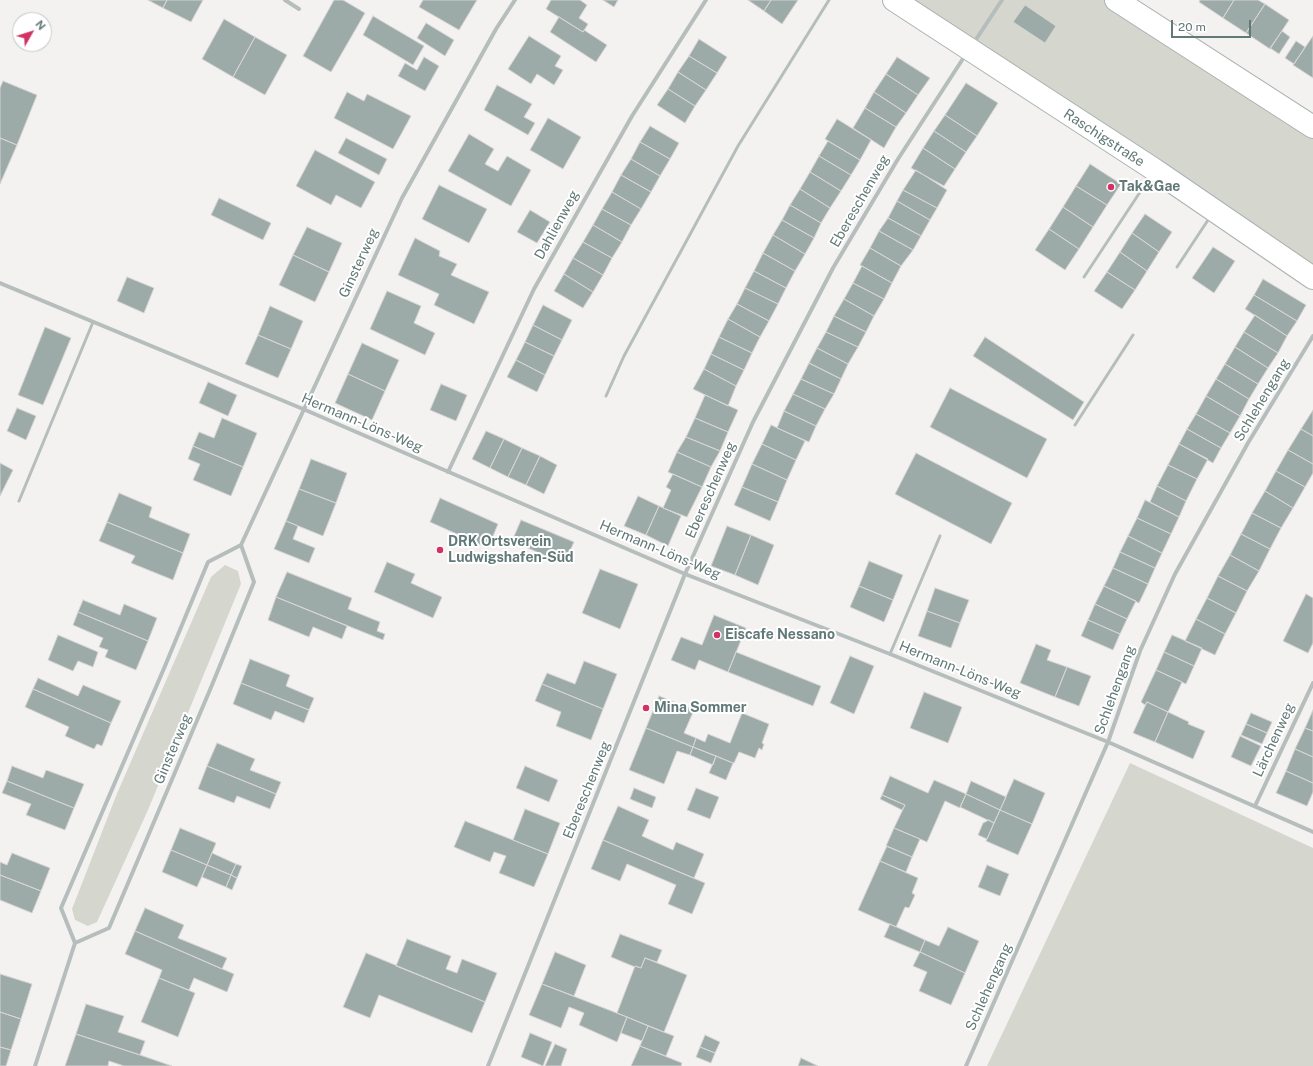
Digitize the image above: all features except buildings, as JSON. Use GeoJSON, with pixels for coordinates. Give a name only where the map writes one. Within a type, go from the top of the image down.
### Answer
{"type":"FeatureCollection","features":[{"type":"Feature","properties":{"kind":"street"},"geometry":{"type":"LineString","coordinates":[[285,0],[299,9]]}},
{"type":"Feature","properties":{"kind":"street","name":"Ginsterweg"},"geometry":{"type":"LineString","coordinates":[[75,943],[109,928],[254,582],[241,544],[402,198],[496,29],[516,0]]}},
{"type":"Feature","properties":{"kind":"street","name":"Dahlienweg"},"geometry":{"type":"LineString","coordinates":[[448,472],[534,289],[632,116],[706,0]]}},
{"type":"Feature","properties":{"kind":"street","name":"Raschigstraße"},"geometry":{"type":"LineString","coordinates":[[894,0],[1154,170],[1313,278]]}},
{"type":"Feature","properties":{"kind":"street","name":"Ebereschenweg"},"geometry":{"type":"LineString","coordinates":[[488,1066],[685,574],[753,422],[833,268],[898,159],[1002,0]]}},
{"type":"Feature","properties":{"kind":"street"},"geometry":{"type":"LineString","coordinates":[[1116,0],[1313,127]]}},
{"type":"Feature","properties":{"kind":"street","name":"Hermann-Löns-Weg"},"geometry":{"type":"LineString","coordinates":[[0,283],[303,409],[685,574],[890,654],[1108,742],[1313,832]]}},
{"type":"Feature","properties":{"kind":"street","name":"Schlehengang"},"geometry":{"type":"LineString","coordinates":[[966,1066],[1108,742],[1140,651],[1175,574],[1248,443],[1313,336]]}},
{"type":"Feature","properties":{"kind":"street"},"geometry":{"type":"LineString","coordinates":[[35,1066],[75,943],[61,908],[208,562],[241,544]]}},
{"type":"Feature","properties":{"kind":"street","name":"Lärchenweg"},"geometry":{"type":"LineString","coordinates":[[1255,806],[1313,683]]}},
{"type":"Feature","properties":{"kind":"lane"},"geometry":{"type":"LineString","coordinates":[[606,396],[624,356],[738,146],[829,0]]}},
{"type":"Feature","properties":{"kind":"lane"},"geometry":{"type":"LineString","coordinates":[[1084,277],[1154,170]]}},
{"type":"Feature","properties":{"kind":"lane"},"geometry":{"type":"LineString","coordinates":[[1176,267],[1214,211]]}},
{"type":"Feature","properties":{"kind":"lane"},"geometry":{"type":"LineString","coordinates":[[19,501],[93,322]]}},
{"type":"Feature","properties":{"kind":"lane"},"geometry":{"type":"LineString","coordinates":[[1075,425],[1133,335]]}},
{"type":"Feature","properties":{"kind":"lane"},"geometry":{"type":"LineString","coordinates":[[890,654],[940,536]]}},
{"type":"Feature","properties":{"kind":"shaded area"},"geometry":{"type":"Polygon","coordinates":[[[894,0],[1116,0],[1313,127],[1313,278],[894,0]]]}},
{"type":"Feature","properties":{"kind":"shaded area"},"geometry":{"type":"Polygon","coordinates":[[[225,565],[238,571],[241,584],[148,810],[97,922],[88,926],[75,920],[72,909],[116,796],[211,577],[225,565]]]}},
{"type":"Feature","properties":{"kind":"shaded area"},"geometry":{"type":"Polygon","coordinates":[[[1130,763],[1313,848],[1313,1066],[987,1066],[1130,763]]]}},
{"type":"Feature","properties":{"kind":"place","name":"Tak&Gae"},"geometry":{"type":"Point","coordinates":[1111,187]}},
{"type":"Feature","properties":{"kind":"place","name":"DRK Ortsverein Ludwigshafen-Süd"},"geometry":{"type":"Point","coordinates":[440,550]}},
{"type":"Feature","properties":{"kind":"place","name":"Eiscafe Nessano"},"geometry":{"type":"Point","coordinates":[717,635]}},
{"type":"Feature","properties":{"kind":"place","name":"Mina Sommer"},"geometry":{"type":"Point","coordinates":[646,708]}}]}
